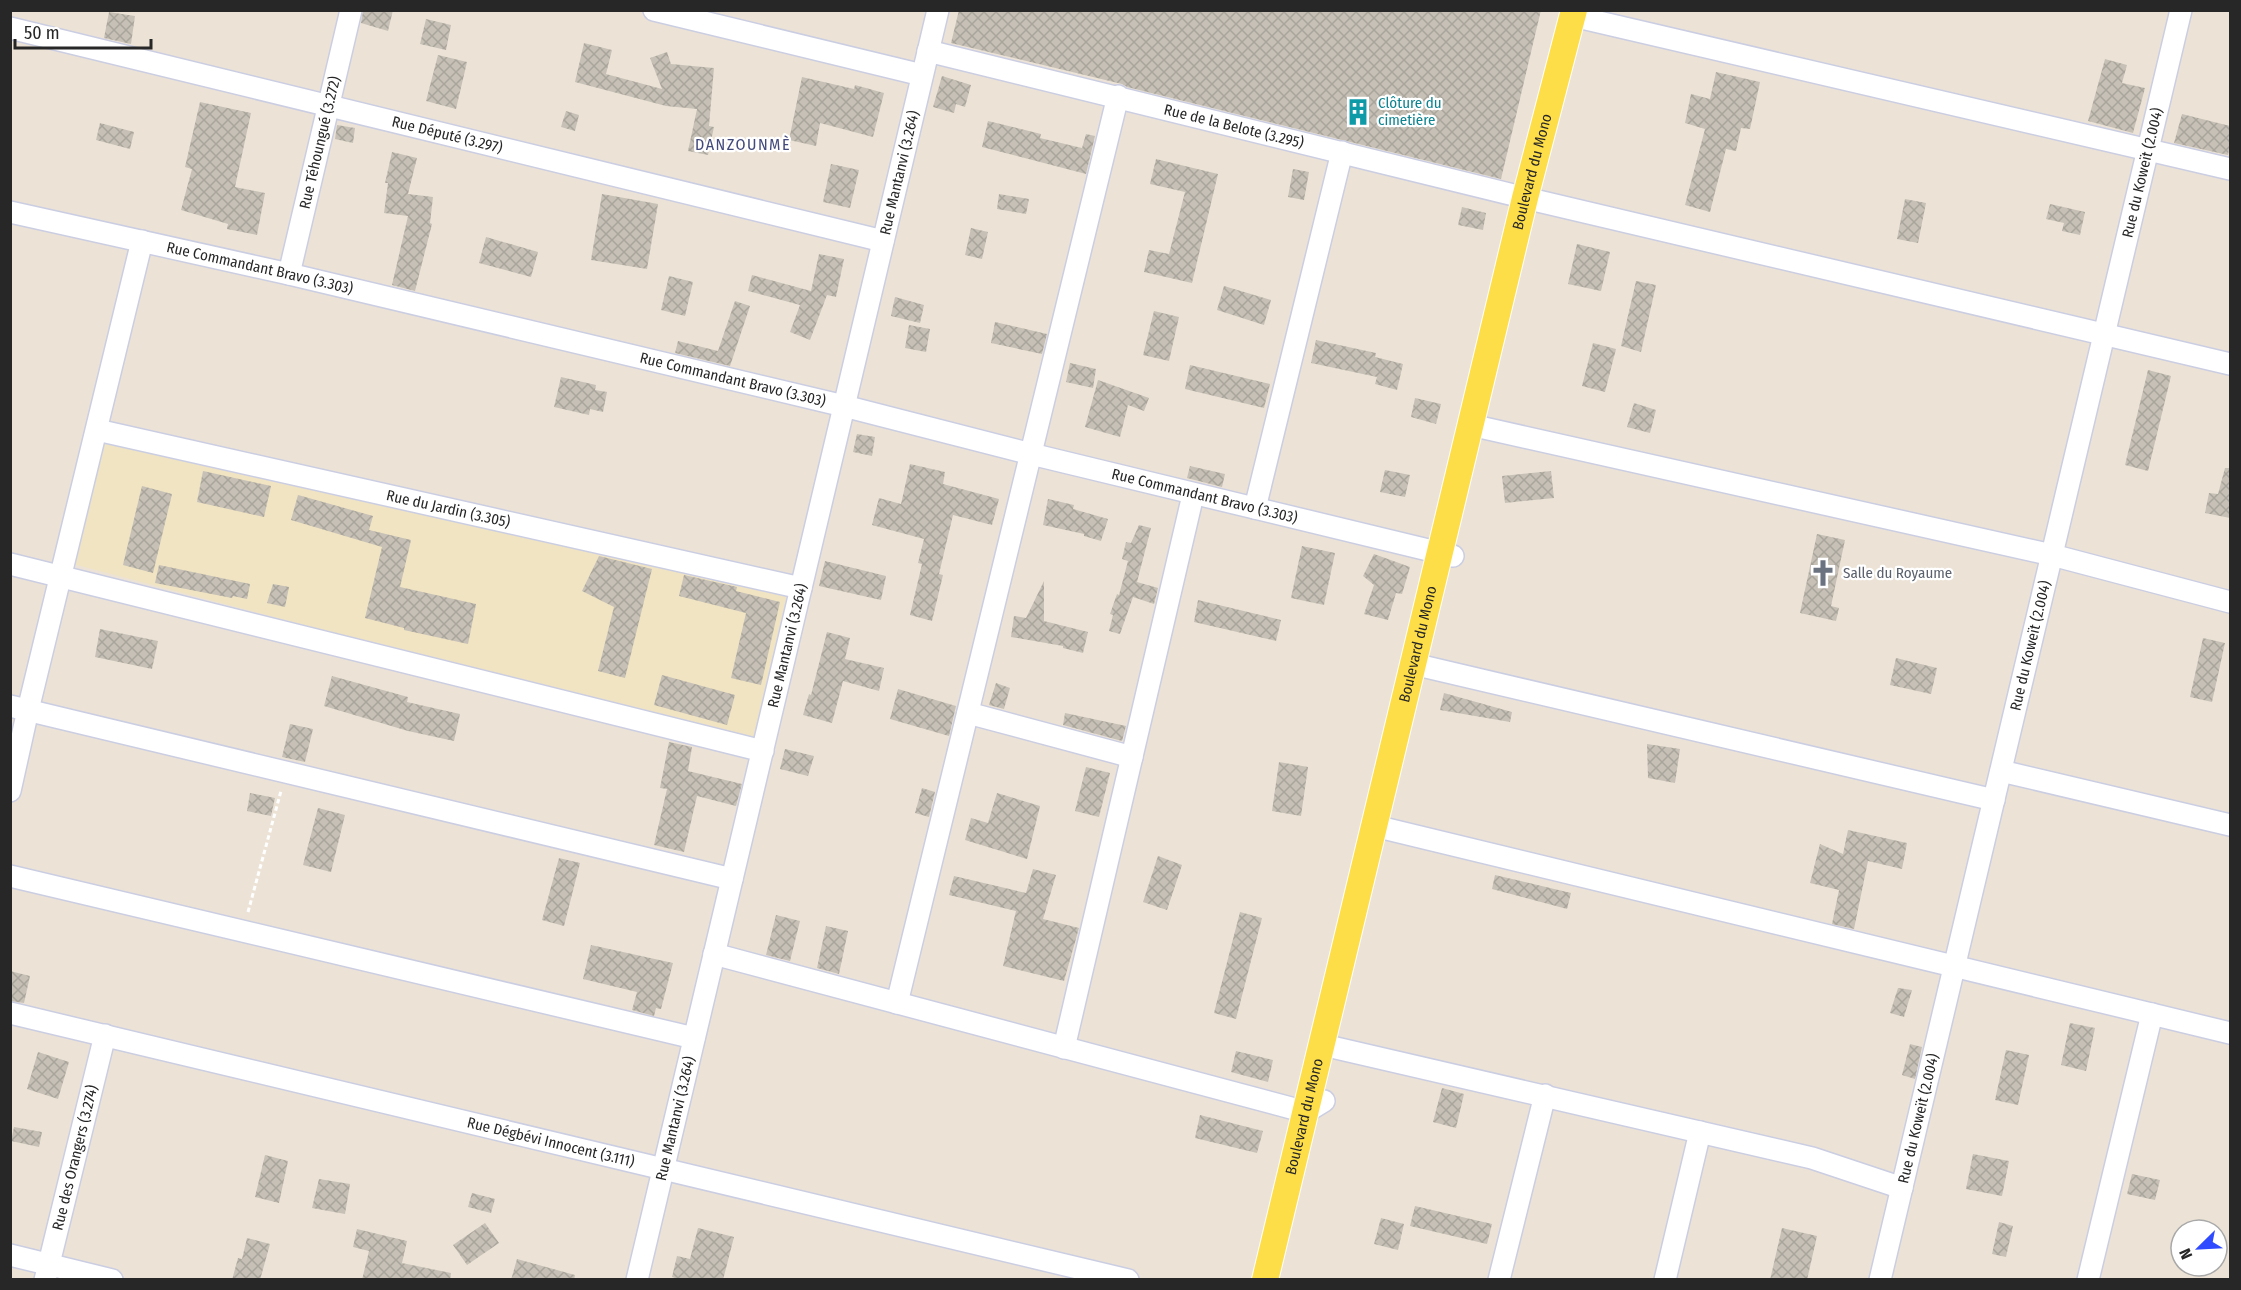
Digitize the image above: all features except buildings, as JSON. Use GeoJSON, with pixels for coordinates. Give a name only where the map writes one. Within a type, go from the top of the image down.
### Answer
{"type":"FeatureCollection","features":[{"type":"Feature","properties":{"kind":"main road","name":"Boulevard du Mono"},"geometry":{"type":"LineString","coordinates":[[1280,1280],[1315,1107],[1532,200],[1582,13]]}},
{"type":"Feature","properties":{"kind":"main road","name":"Boulevard du Mono"},"geometry":{"type":"LineString","coordinates":[[1265,1280],[1315,1107],[1336,1048],[1426,667],[1447,555],[1484,428],[1532,200]]}},
{"type":"Feature","properties":{"kind":"street","name":"Rue Téhoungué (3.272)"},"geometry":{"type":"LineString","coordinates":[[289,273],[351,10]]}},
{"type":"Feature","properties":{"kind":"street"},"geometry":{"type":"LineString","coordinates":[[654,10],[922,75]]}},
{"type":"Feature","properties":{"kind":"street","name":"Rue Mantanvi (3.264)"},"geometry":{"type":"LineString","coordinates":[[637,1280],[938,10]]}},
{"type":"Feature","properties":{"kind":"street","name":"Rue du Koweït (2.004)"},"geometry":{"type":"LineString","coordinates":[[1880,1280],[2181,10]]}},
{"type":"Feature","properties":{"kind":"street"},"geometry":{"type":"LineString","coordinates":[[1582,13],[2230,170]]}},
{"type":"Feature","properties":{"kind":"street","name":"Rue Député (3.297)"},"geometry":{"type":"LineString","coordinates":[[10,28],[883,241]]}},
{"type":"Feature","properties":{"kind":"street","name":"Rue de la Belote (3.295)"},"geometry":{"type":"LineString","coordinates":[[928,51],[1118,96],[1532,200],[2230,364]]}},
{"type":"Feature","properties":{"kind":"street"},"geometry":{"type":"LineString","coordinates":[[897,1003],[1118,96]]}},
{"type":"Feature","properties":{"kind":"street"},"geometry":{"type":"LineString","coordinates":[[1255,508],[1342,152]]}},
{"type":"Feature","properties":{"kind":"street","name":"Rue Commandant Bravo (3.303)"},"geometry":{"type":"LineString","coordinates":[[10,212],[289,273],[844,406],[1193,495],[1447,555]]}},
{"type":"Feature","properties":{"kind":"street"},"geometry":{"type":"LineString","coordinates":[[10,791],[19,708],[62,577],[142,242]]}},
{"type":"Feature","properties":{"kind":"street"},"geometry":{"type":"LineString","coordinates":[[1484,428],[2052,555],[2230,602]]}},
{"type":"Feature","properties":{"kind":"street","name":"Rue du Jardin (3.305)"},"geometry":{"type":"LineString","coordinates":[[97,430],[801,588]]}},
{"type":"Feature","properties":{"kind":"street"},"geometry":{"type":"LineString","coordinates":[[1064,1048],[1193,495]]}},
{"type":"Feature","properties":{"kind":"street"},"geometry":{"type":"LineString","coordinates":[[10,564],[763,751]]}},
{"type":"Feature","properties":{"kind":"street"},"geometry":{"type":"LineString","coordinates":[[1426,667],[1994,800]]}},
{"type":"Feature","properties":{"kind":"street"},"geometry":{"type":"LineString","coordinates":[[19,708],[732,879]]}},
{"type":"Feature","properties":{"kind":"street"},"geometry":{"type":"LineString","coordinates":[[968,713],[1132,757]]}},
{"type":"Feature","properties":{"kind":"street"},"geometry":{"type":"LineString","coordinates":[[2001,771],[2230,825]]}},
{"type":"Feature","properties":{"kind":"street"},"geometry":{"type":"LineString","coordinates":[[1387,829],[2230,1033]]}},
{"type":"Feature","properties":{"kind":"street"},"geometry":{"type":"LineString","coordinates":[[10,876],[694,1038]]}},
{"type":"Feature","properties":{"kind":"street"},"geometry":{"type":"LineString","coordinates":[[714,954],[1064,1048],[1315,1107]]}},
{"type":"Feature","properties":{"kind":"street","name":"Rue Dégbévi Innocent (3.111)"},"geometry":{"type":"LineString","coordinates":[[10,1013],[1128,1280]]}},
{"type":"Feature","properties":{"kind":"street"},"geometry":{"type":"LineString","coordinates":[[2088,1280],[2152,1014]]}},
{"type":"Feature","properties":{"kind":"street","name":"Rue des Orangers (3.274)"},"geometry":{"type":"LineString","coordinates":[[47,1272],[105,1035]]}},
{"type":"Feature","properties":{"kind":"street"},"geometry":{"type":"LineString","coordinates":[[1336,1048],[1812,1158],[1902,1188]]}},
{"type":"Feature","properties":{"kind":"street"},"geometry":{"type":"LineString","coordinates":[[1498,1280],[1545,1095]]}},
{"type":"Feature","properties":{"kind":"street"},"geometry":{"type":"LineString","coordinates":[[1665,1280],[1700,1132]]}},
{"type":"Feature","properties":{"kind":"street"},"geometry":{"type":"LineString","coordinates":[[10,1255],[47,1272],[112,1280]]}},
{"type":"Feature","properties":{"kind":"path"},"geometry":{"type":"LineString","coordinates":[[242,931],[286,772]]}},
{"type":"Feature","properties":{"kind":"shaded area"},"geometry":{"type":"Polygon","coordinates":[[[101,438],[787,594],[753,743],[69,563],[101,438]]]}},
{"type":"Feature","properties":{"kind":"place","name":"Clôture du cimetière"},"geometry":{"type":"Point","coordinates":[1358,112]}},
{"type":"Feature","properties":{"kind":"place","name":"Salle du Royaume"},"geometry":{"type":"Point","coordinates":[1823,573]}},
{"type":"Feature","properties":{"kind":"district","name":"DANZOUNMÈ"},"geometry":{"type":"Point","coordinates":[743,144]}}]}
